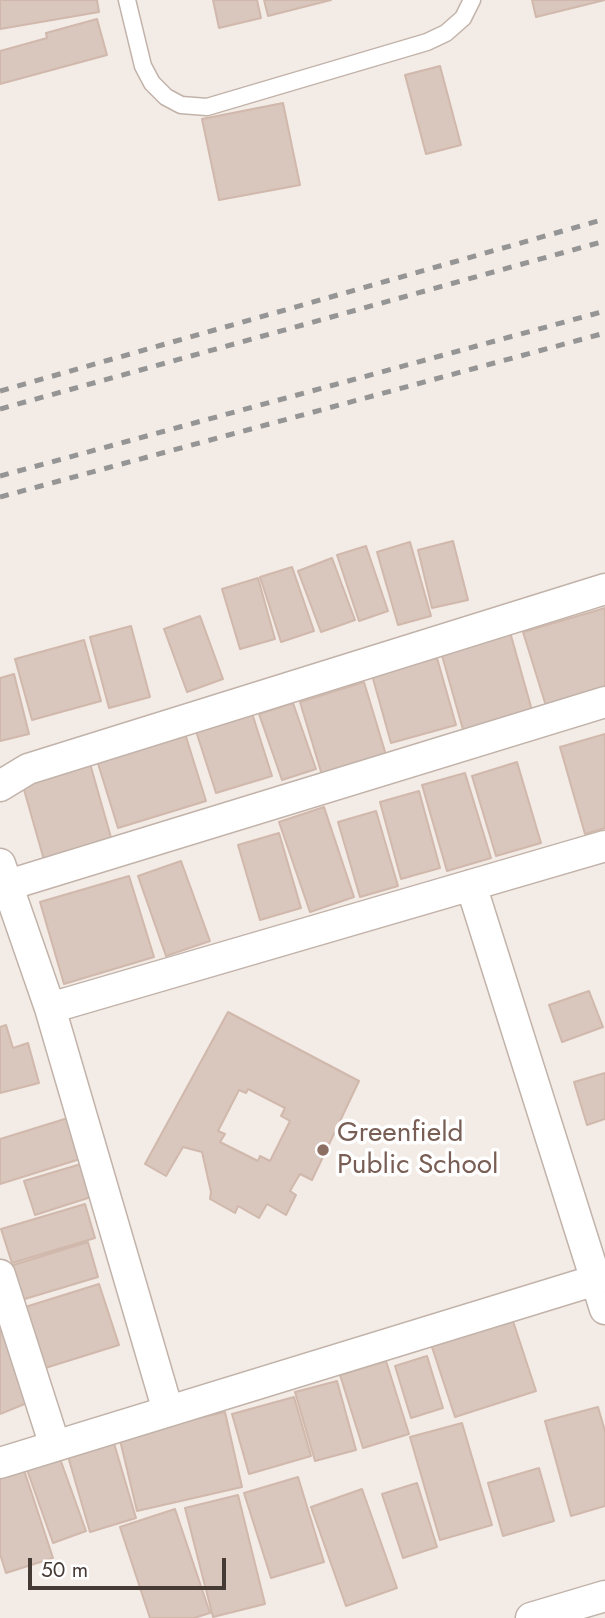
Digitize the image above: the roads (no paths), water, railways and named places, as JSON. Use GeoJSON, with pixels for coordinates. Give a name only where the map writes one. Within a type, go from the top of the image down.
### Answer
{"type":"FeatureCollection","features":[{"type":"Feature","properties":{"kind":"street"},"geometry":{"type":"LineString","coordinates":[[0,786],[28,769],[605,589]]}},
{"type":"Feature","properties":{"kind":"street"},"geometry":{"type":"LineString","coordinates":[[168,1411],[50,1008],[3,875],[605,702]]}},
{"type":"Feature","properties":{"kind":"street"},"geometry":{"type":"LineString","coordinates":[[50,1008],[605,846]]}},
{"type":"Feature","properties":{"kind":"street"},"geometry":{"type":"LineString","coordinates":[[471,885],[605,1309]]}},
{"type":"Feature","properties":{"kind":"street"},"geometry":{"type":"LineString","coordinates":[[0,1275],[55,1447]]}},
{"type":"Feature","properties":{"kind":"street"},"geometry":{"type":"LineString","coordinates":[[0,1463],[596,1280]]}},
{"type":"Feature","properties":{"kind":"street"},"geometry":{"type":"LineString","coordinates":[[531,1618],[605,1596]]}},
{"type":"Feature","properties":{"kind":"lane"},"geometry":{"type":"LineString","coordinates":[[127,0],[143,66],[152,83],[166,97],[181,105],[207,107],[427,41],[446,33],[463,18],[472,0]]}},
{"type":"Feature","properties":{"kind":"railway"},"geometry":{"type":"LineString","coordinates":[[0,391],[605,219]]}},
{"type":"Feature","properties":{"kind":"railway"},"geometry":{"type":"LineString","coordinates":[[0,409],[605,241]]}},
{"type":"Feature","properties":{"kind":"railway"},"geometry":{"type":"LineString","coordinates":[[0,476],[605,311]]}},
{"type":"Feature","properties":{"kind":"railway"},"geometry":{"type":"LineString","coordinates":[[0,497],[605,333]]}},
{"type":"Feature","properties":{"kind":"place","name":"Greenfield Public School"},"geometry":{"type":"Point","coordinates":[323,1150]}}]}
